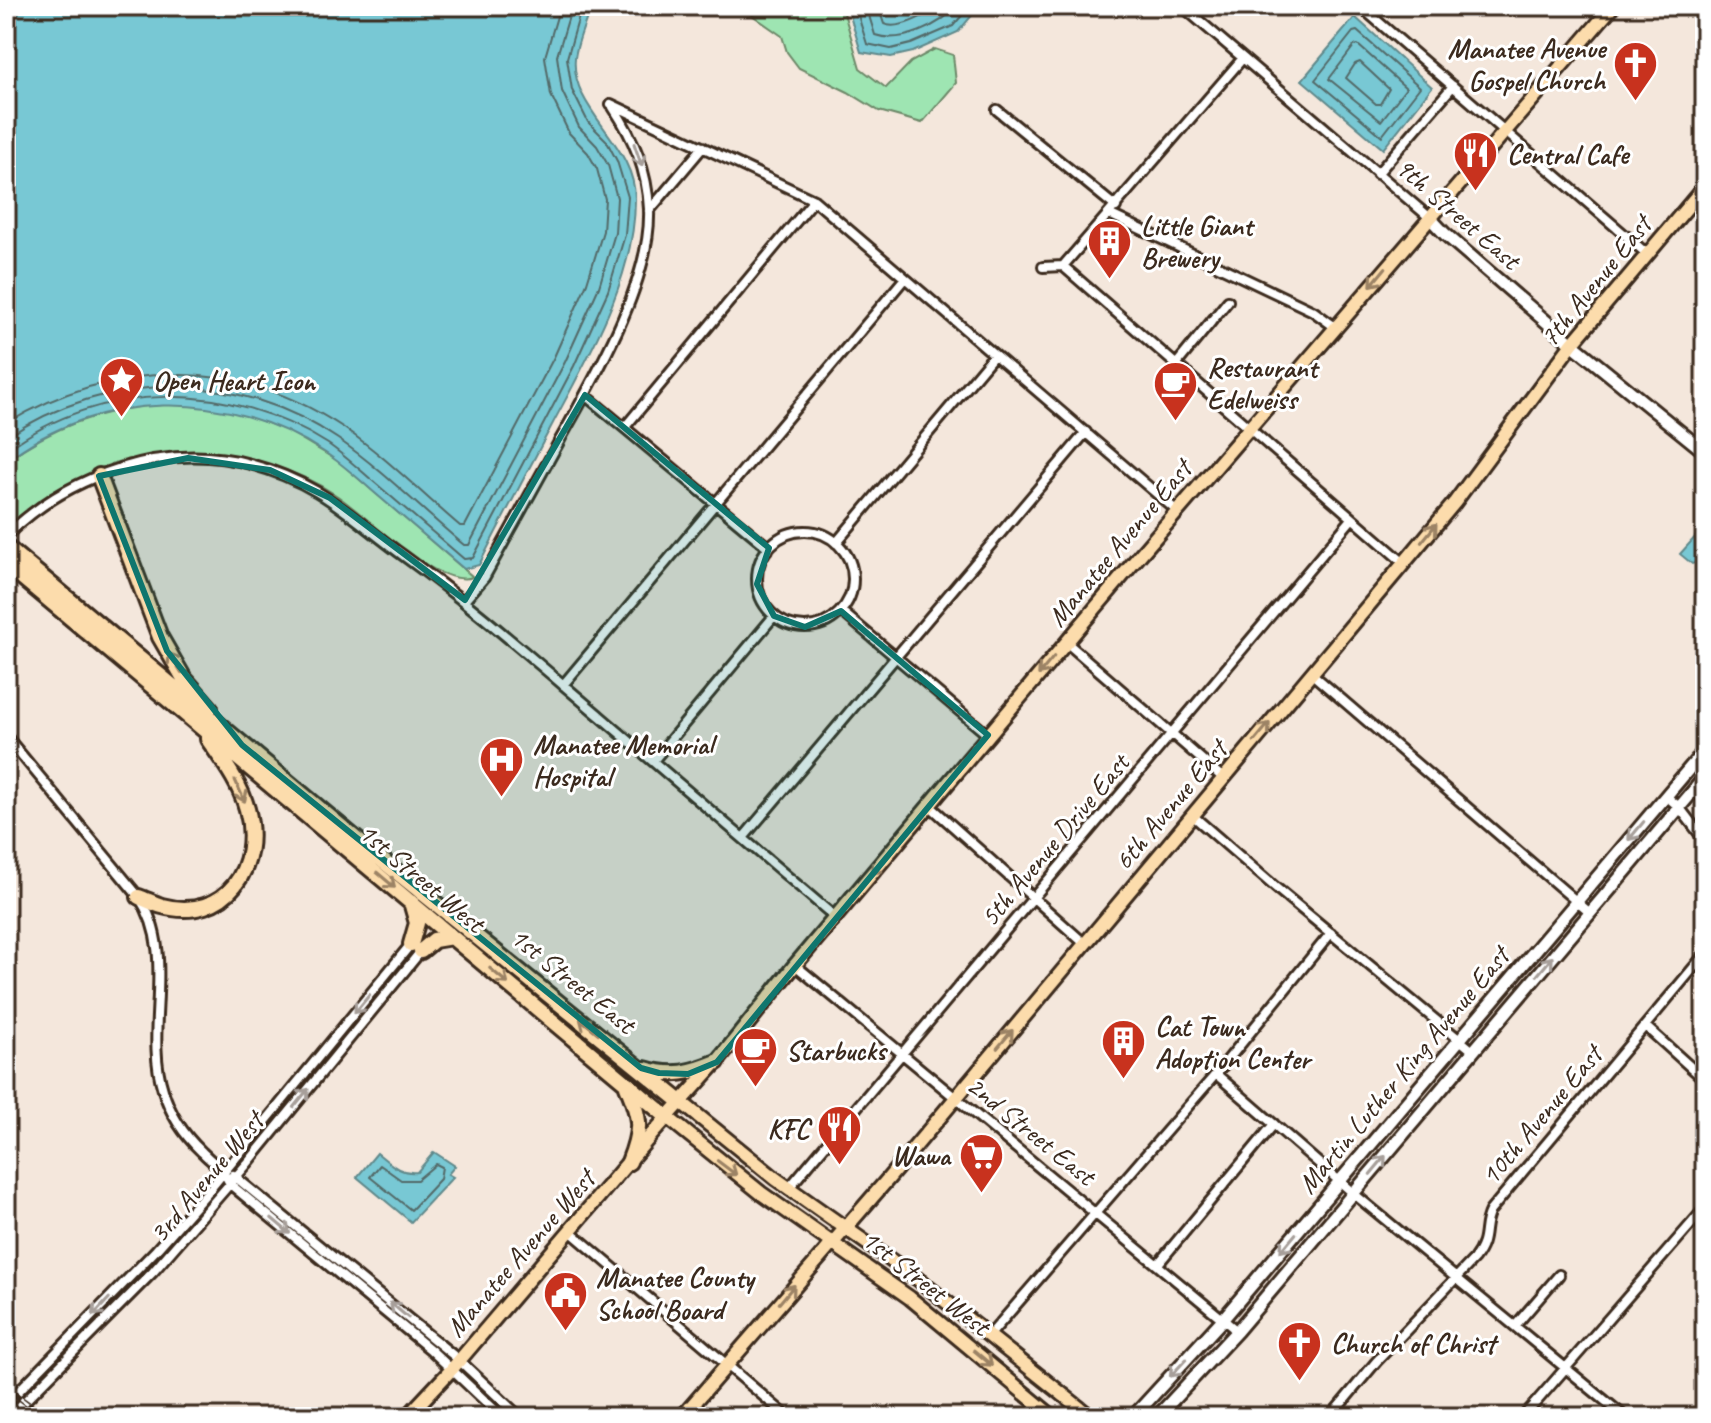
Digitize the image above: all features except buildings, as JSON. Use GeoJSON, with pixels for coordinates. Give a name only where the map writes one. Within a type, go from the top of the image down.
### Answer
{"type":"FeatureCollection","features":[{"type":"Feature","properties":{"kind":"highway"},"geometry":{"type":"LineString","coordinates":[[99,476],[148,610],[167,651],[183,677],[242,745]]}},
{"type":"Feature","properties":{"kind":"highway"},"geometry":{"type":"LineString","coordinates":[[6,547],[29,575]]}},
{"type":"Feature","properties":{"kind":"highway"},"geometry":{"type":"LineString","coordinates":[[6,564],[29,575]]}},
{"type":"Feature","properties":{"kind":"highway","name":"1st Street East"},"geometry":{"type":"LineString","coordinates":[[29,575],[681,1102]]}},
{"type":"Feature","properties":{"kind":"highway","name":"1st Street West"},"geometry":{"type":"LineString","coordinates":[[29,575],[199,725],[667,1117]]}},
{"type":"Feature","properties":{"kind":"highway"},"geometry":{"type":"LineString","coordinates":[[139,897],[163,907],[201,907],[235,887],[249,861],[251,834],[243,796],[199,725]]}},
{"type":"Feature","properties":{"kind":"highway"},"geometry":{"type":"LineString","coordinates":[[411,901],[417,921],[416,947],[452,937]]}},
{"type":"Feature","properties":{"kind":"highway"},"geometry":{"type":"LineString","coordinates":[[641,1068],[675,1075],[688,1074],[717,1062]]}},
{"type":"Feature","properties":{"kind":"highway"},"geometry":{"type":"LineString","coordinates":[[625,1082],[637,1111],[639,1125],[638,1138],[629,1162]]}},
{"type":"Feature","properties":{"kind":"main road","name":"Manatee Avenue East"},"geometry":{"type":"LineString","coordinates":[[667,1117],[717,1062],[1177,511],[1613,6]]}},
{"type":"Feature","properties":{"kind":"main road","name":"7th Avenue East"},"geometry":{"type":"LineString","coordinates":[[1524,409],[1572,344],[1705,186]]}},
{"type":"Feature","properties":{"kind":"main road","name":"6th Avenue East"},"geometry":{"type":"LineString","coordinates":[[682,1417],[956,1098],[1455,502],[1524,409]]}},
{"type":"Feature","properties":{"kind":"main road","name":"1st Street East"},"geometry":{"type":"LineString","coordinates":[[681,1102],[789,1188],[913,1275],[1091,1417]]}},
{"type":"Feature","properties":{"kind":"main road","name":"Manatee Avenue West"},"geometry":{"type":"LineString","coordinates":[[407,1417],[667,1117]]}},
{"type":"Feature","properties":{"kind":"main road","name":"1st Street West"},"geometry":{"type":"LineString","coordinates":[[667,1117],[752,1187],[910,1298],[1053,1417]]}},
{"type":"Feature","properties":{"kind":"street","name":"9th Street East"},"geometry":{"type":"LineString","coordinates":[[1182,6],[1572,344],[1704,448]]}},
{"type":"Feature","properties":{"kind":"street"},"geometry":{"type":"LineString","coordinates":[[1360,6],[1647,254]]}},
{"type":"Feature","properties":{"kind":"street"},"geometry":{"type":"LineString","coordinates":[[1063,266],[1243,58]]}},
{"type":"Feature","properties":{"kind":"street"},"geometry":{"type":"LineString","coordinates":[[1377,174],[1453,86]]}},
{"type":"Feature","properties":{"kind":"street"},"geometry":{"type":"LineString","coordinates":[[465,600],[484,578],[605,358],[643,258],[649,211],[638,151],[611,104],[814,200],[1177,511]]}},
{"type":"Feature","properties":{"kind":"street"},"geometry":{"type":"LineString","coordinates":[[997,110],[1112,210],[1313,311],[1335,327]]}},
{"type":"Feature","properties":{"kind":"street"},"geometry":{"type":"LineString","coordinates":[[649,211],[703,147]]}},
{"type":"Feature","properties":{"kind":"street"},"geometry":{"type":"LineString","coordinates":[[625,427],[814,200]]}},
{"type":"Feature","properties":{"kind":"street"},"geometry":{"type":"LineString","coordinates":[[1693,200],[1705,210]]}},
{"type":"Feature","properties":{"kind":"street"},"geometry":{"type":"LineString","coordinates":[[1043,267],[1063,266],[1404,563]]}},
{"type":"Feature","properties":{"kind":"street"},"geometry":{"type":"LineString","coordinates":[[563,685],[905,278]]}},
{"type":"Feature","properties":{"kind":"street"},"geometry":{"type":"LineString","coordinates":[[1175,366],[1228,301]]}},
{"type":"Feature","properties":{"kind":"street"},"geometry":{"type":"LineString","coordinates":[[836,543],[994,355]]}},
{"type":"Feature","properties":{"kind":"street"},"geometry":{"type":"LineString","coordinates":[[585,395],[769,548]]}},
{"type":"Feature","properties":{"kind":"street"},"geometry":{"type":"LineString","coordinates":[[743,838],[1086,432]]}},
{"type":"Feature","properties":{"kind":"street"},"geometry":{"type":"LineString","coordinates":[[6,536],[47,503],[99,476],[134,464],[175,458],[225,459],[270,470],[317,490],[465,600],[835,917]]}},
{"type":"Feature","properties":{"kind":"street","name":"5th Avenue Drive East"},"geometry":{"type":"LineString","coordinates":[[789,1188],[1351,520]]}},
{"type":"Feature","properties":{"kind":"street"},"geometry":{"type":"LineString","coordinates":[[799,532],[817,533],[836,543],[848,558],[853,576],[851,593],[841,611],[825,623],[808,627],[789,624],[774,616],[762,601],[757,584],[759,567],[769,548],[783,537],[799,532]]}},
{"type":"Feature","properties":{"kind":"street"},"geometry":{"type":"LineString","coordinates":[[841,611],[988,735]]}},
{"type":"Feature","properties":{"kind":"street"},"geometry":{"type":"LineString","coordinates":[[653,761],[774,616]]}},
{"type":"Feature","properties":{"kind":"street"},"geometry":{"type":"LineString","coordinates":[[1066,642],[1223,778]]}},
{"type":"Feature","properties":{"kind":"street"},"geometry":{"type":"LineString","coordinates":[[1311,673],[1590,913]]}},
{"type":"Feature","properties":{"kind":"street"},"geometry":{"type":"LineString","coordinates":[[6,736],[149,913],[159,970],[155,1039],[159,1073],[168,1106],[188,1136],[225,1173],[520,1417]]}},
{"type":"Feature","properties":{"kind":"street","name":"Martin Luther King Avenue East"},"geometry":{"type":"LineString","coordinates":[[1133,1417],[1223,1319],[1705,750]]}},
{"type":"Feature","properties":{"kind":"street","name":"Martin Luther King Avenue East"},"geometry":{"type":"LineString","coordinates":[[1157,1417],[1237,1331],[1705,777]]}},
{"type":"Feature","properties":{"kind":"street"},"geometry":{"type":"LineString","coordinates":[[1666,796],[1679,807],[1705,841]]}},
{"type":"Feature","properties":{"kind":"street"},"geometry":{"type":"LineString","coordinates":[[929,805],[1085,944]]}},
{"type":"Feature","properties":{"kind":"street"},"geometry":{"type":"LineString","coordinates":[[1192,815],[1473,1051]]}},
{"type":"Feature","properties":{"kind":"street"},"geometry":{"type":"LineString","coordinates":[[989,1336],[1216,1074],[1331,933]]}},
{"type":"Feature","properties":{"kind":"street","name":"3rd Avenue West"},"geometry":{"type":"LineString","coordinates":[[6,1404],[132,1275],[225,1173],[318,1058],[416,947]]}},
{"type":"Feature","properties":{"kind":"street","name":"3rd Avenue West"},"geometry":{"type":"LineString","coordinates":[[9,1417],[141,1284],[234,1180],[329,1064],[416,947]]}},
{"type":"Feature","properties":{"kind":"street","name":"10th Avenue East"},"geometry":{"type":"LineString","coordinates":[[1330,1417],[1376,1362],[1457,1278],[1483,1245],[1490,1211],[1705,954]]}},
{"type":"Feature","properties":{"kind":"street","name":"2nd Street East"},"geometry":{"type":"LineString","coordinates":[[795,965],[1237,1331]]}},
{"type":"Feature","properties":{"kind":"street"},"geometry":{"type":"LineString","coordinates":[[1645,1026],[1705,1080]]}},
{"type":"Feature","properties":{"kind":"street"},"geometry":{"type":"LineString","coordinates":[[318,1058],[329,1064]]}},
{"type":"Feature","properties":{"kind":"street"},"geometry":{"type":"LineString","coordinates":[[1216,1074],[1353,1193],[1625,1417]]}},
{"type":"Feature","properties":{"kind":"street"},"geometry":{"type":"LineString","coordinates":[[1158,1264],[1274,1124]]}},
{"type":"Feature","properties":{"kind":"street"},"geometry":{"type":"LineString","coordinates":[[1523,1417],[1705,1208]]}},
{"type":"Feature","properties":{"kind":"street"},"geometry":{"type":"LineString","coordinates":[[570,1231],[788,1417]]}},
{"type":"Feature","properties":{"kind":"street"},"geometry":{"type":"LineString","coordinates":[[132,1275],[141,1284]]}},
{"type":"Feature","properties":{"kind":"street"},"geometry":{"type":"LineString","coordinates":[[1515,1326],[1559,1275]]}},
{"type":"Feature","properties":{"kind":"street"},"geometry":{"type":"LineString","coordinates":[[455,1365],[502,1417]]}},
{"type":"Feature","properties":{"kind":"street"},"geometry":{"type":"LineString","coordinates":[[1027,1417],[1038,1404]]}},
{"type":"Feature","properties":{"kind":"highlighted area"},"geometry":{"type":"Polygon","coordinates":[[[585,395],[769,548],[757,584],[774,616],[805,627],[841,611],[988,735],[717,1062],[688,1074],[659,1073],[641,1068],[242,745],[167,651],[99,476],[188,458],[270,470],[330,498],[465,600],[585,395]]]}},
{"type":"Feature","properties":{"kind":"green space"},"geometry":{"type":"Polygon","coordinates":[[[842,6],[860,68],[886,88],[911,62],[935,49],[953,55],[956,83],[922,123],[879,111],[799,68],[787,52],[782,36],[742,8],[842,6]]]}},
{"type":"Feature","properties":{"kind":"green space"},"geometry":{"type":"Polygon","coordinates":[[[155,405],[200,405],[241,413],[288,431],[338,461],[473,577],[458,578],[421,562],[336,495],[305,478],[252,460],[216,454],[183,453],[114,463],[57,491],[6,529],[6,461],[41,439],[77,422],[115,411],[155,405]]]}},
{"type":"Feature","properties":{"kind":"water"},"geometry":{"type":"Polygon","coordinates":[[[6,6],[591,6],[576,52],[576,77],[582,95],[615,144],[633,180],[633,230],[627,259],[607,317],[479,565],[464,569],[324,452],[286,431],[246,416],[205,408],[164,406],[122,410],[81,420],[42,437],[6,461],[6,6]]]}},
{"type":"Feature","properties":{"kind":"water"},"geometry":{"type":"Polygon","coordinates":[[[847,6],[980,6],[958,32],[913,52],[891,57],[861,52],[847,6]]]}},
{"type":"Feature","properties":{"kind":"water"},"geometry":{"type":"Polygon","coordinates":[[[1355,17],[1432,87],[1383,149],[1302,80],[1355,17]]]}},
{"type":"Feature","properties":{"kind":"water"},"geometry":{"type":"Polygon","coordinates":[[[1705,526],[1705,560],[1692,564],[1680,554],[1705,526]]]}},
{"type":"Feature","properties":{"kind":"water"},"geometry":{"type":"Polygon","coordinates":[[[434,1152],[455,1166],[448,1174],[453,1177],[411,1222],[357,1177],[377,1153],[395,1167],[417,1172],[434,1152]]]}},
{"type":"Feature","properties":{"kind":"railway"},"geometry":{"type":"LineString","coordinates":[[6,1388],[46,1417]]}},
{"type":"Feature","properties":{"kind":"place","name":"Manatee Avenue Gospel Church"},"geometry":{"type":"Point","coordinates":[1636,103]}},
{"type":"Feature","properties":{"kind":"place","name":"Central Cafe"},"geometry":{"type":"Point","coordinates":[1476,193]}},
{"type":"Feature","properties":{"kind":"place","name":"Little Giant Brewery"},"geometry":{"type":"Point","coordinates":[1110,280]}},
{"type":"Feature","properties":{"kind":"place","name":"Open Heart Icon"},"geometry":{"type":"Point","coordinates":[122,419]}},
{"type":"Feature","properties":{"kind":"place","name":"Restaurant Edelweiss"},"geometry":{"type":"Point","coordinates":[1176,422]}},
{"type":"Feature","properties":{"kind":"place","name":"Manatee Memorial Hospital"},"geometry":{"type":"Point","coordinates":[502,799]}},
{"type":"Feature","properties":{"kind":"place","name":"Cat Town Adoption Center"},"geometry":{"type":"Point","coordinates":[1124,1081]}},
{"type":"Feature","properties":{"kind":"place","name":"Starbucks"},"geometry":{"type":"Point","coordinates":[755,1089]}},
{"type":"Feature","properties":{"kind":"place","name":"KFC"},"geometry":{"type":"Point","coordinates":[840,1167]}},
{"type":"Feature","properties":{"kind":"place","name":"Wawa"},"geometry":{"type":"Point","coordinates":[981,1194]}},
{"type":"Feature","properties":{"kind":"place","name":"Manatee County School Board"},"geometry":{"type":"Point","coordinates":[565,1332]}},
{"type":"Feature","properties":{"kind":"place","name":"Church of Christ"},"geometry":{"type":"Point","coordinates":[1300,1382]}}]}
